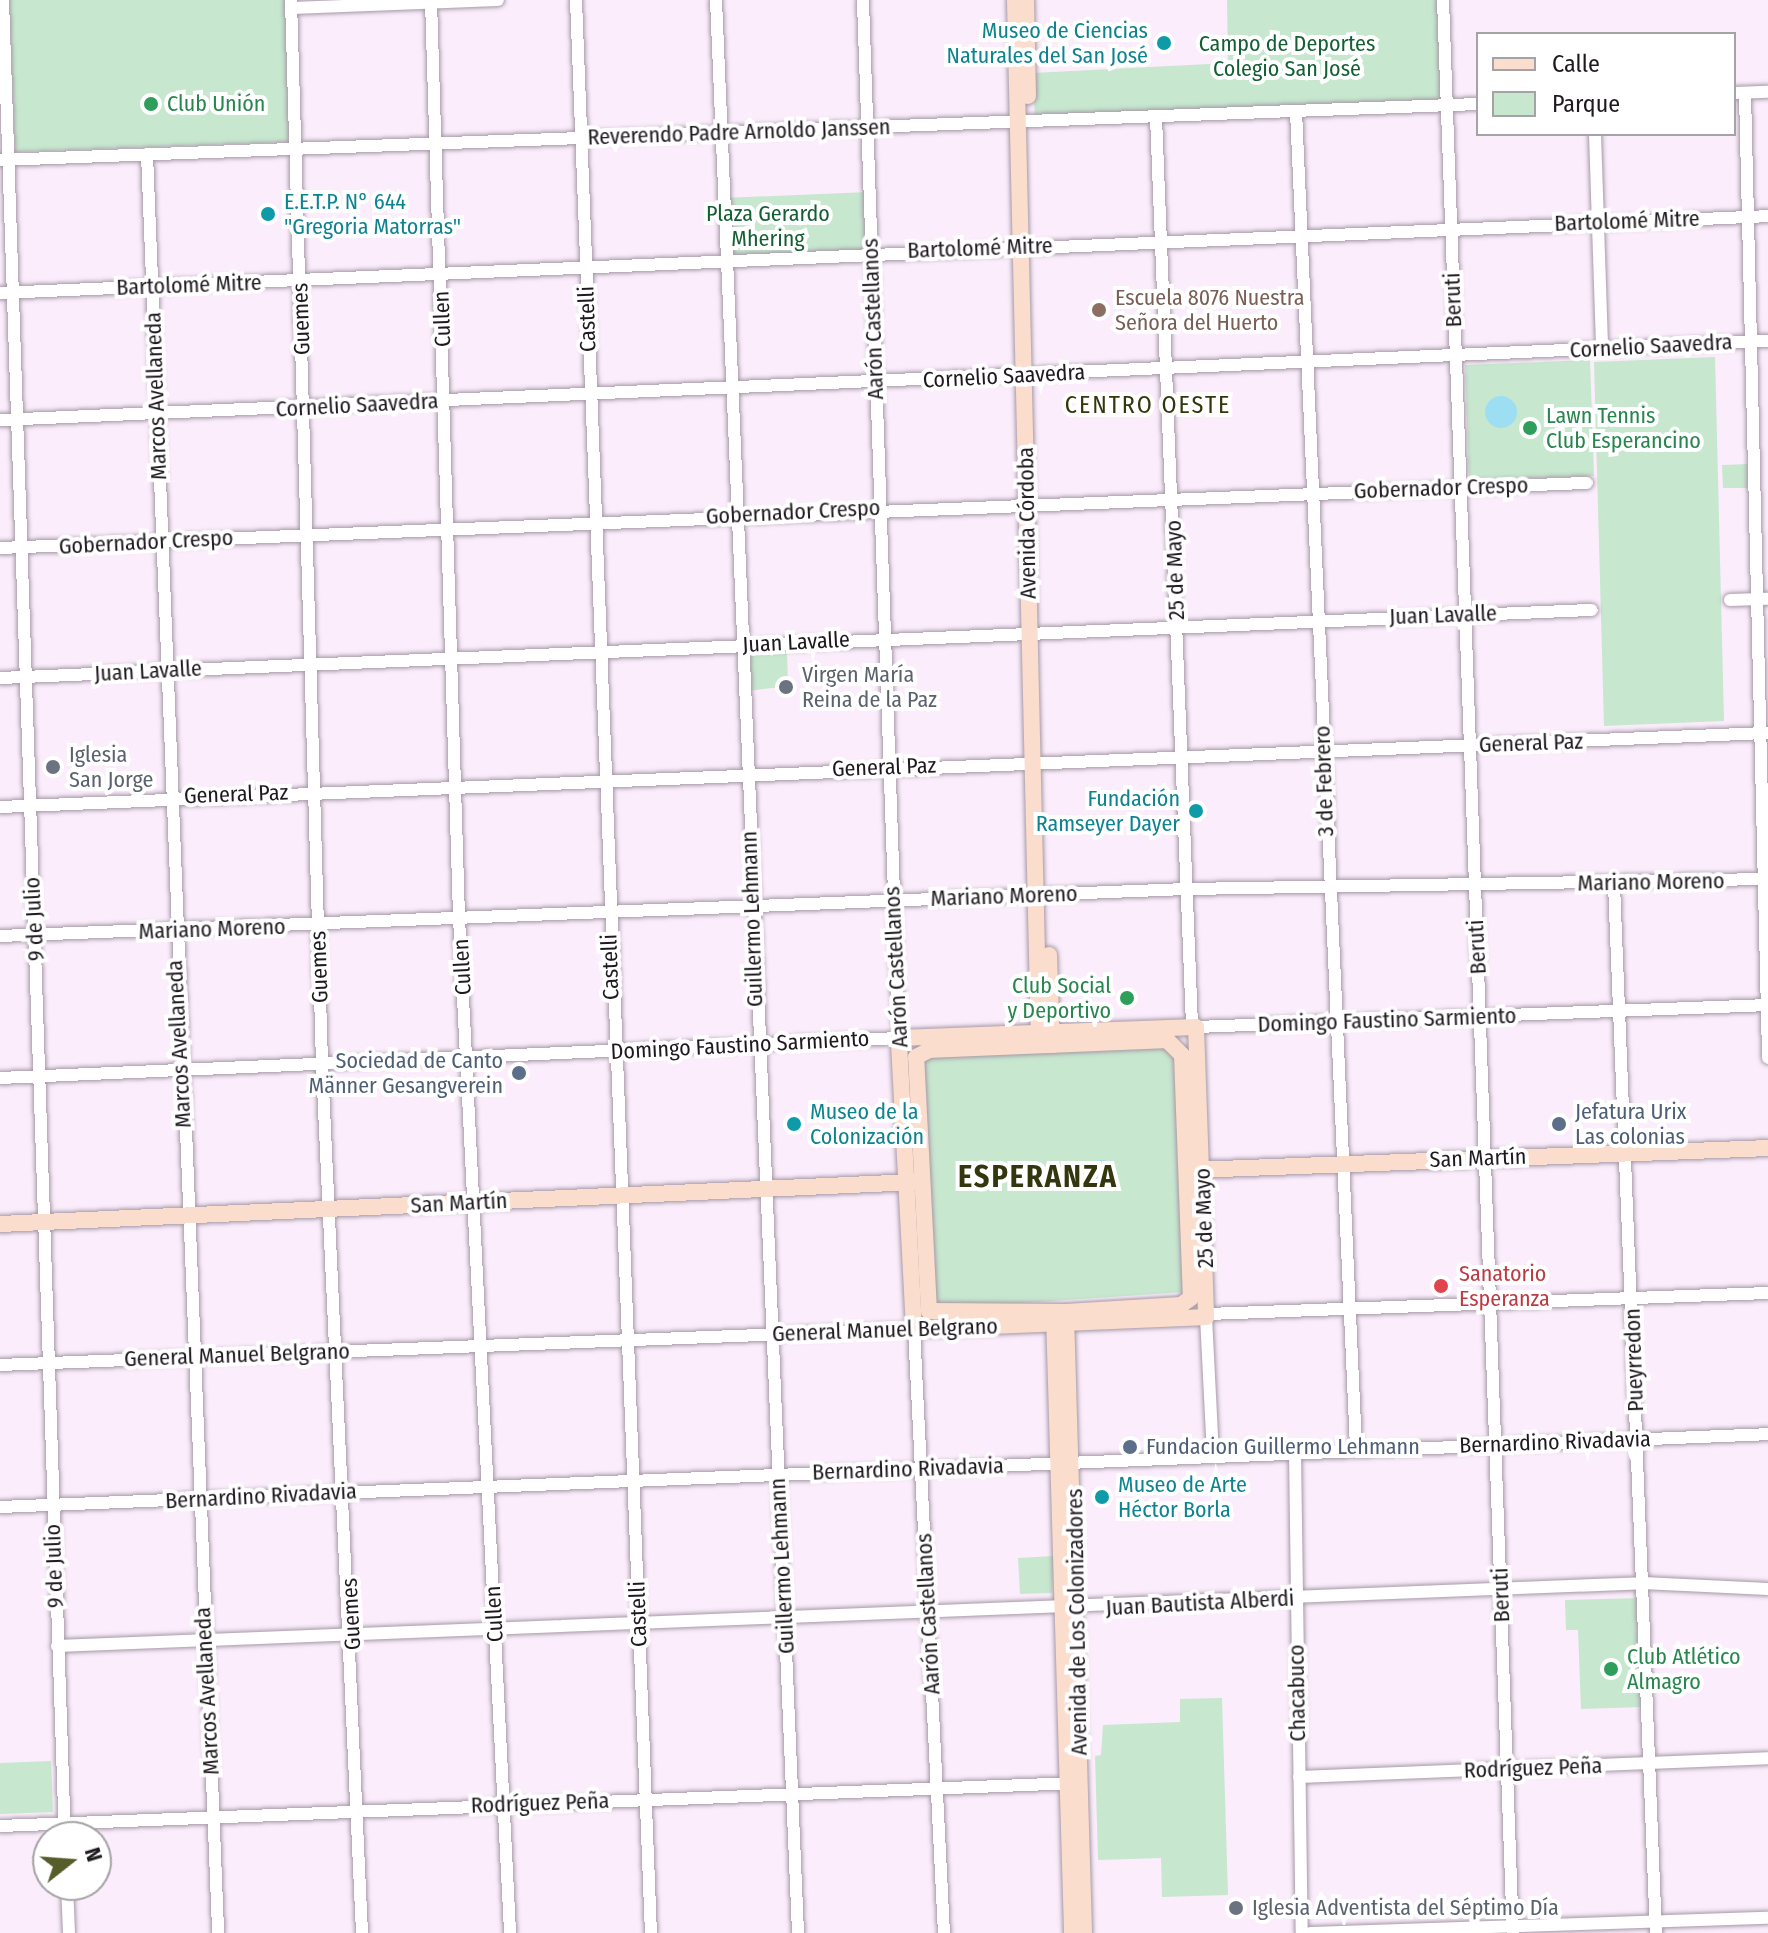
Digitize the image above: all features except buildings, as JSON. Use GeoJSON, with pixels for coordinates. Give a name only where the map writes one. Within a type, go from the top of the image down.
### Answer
{"type":"FeatureCollection","features":[{"type":"Feature","properties":{"kind":"main road","name":"Avenida Córdoba"},"geometry":{"type":"LineString","coordinates":[[1015,0],[1023,122],[1045,1038]]}},
{"type":"Feature","properties":{"kind":"main road","name":"Avenida Córdoba"},"geometry":{"type":"LineString","coordinates":[[1023,122],[1026,0]]}},
{"type":"Feature","properties":{"kind":"main road","name":"Domingo Faustino Sarmiento"},"geometry":{"type":"LineString","coordinates":[[929,1050],[1194,1026]]}},
{"type":"Feature","properties":{"kind":"main road","name":"25 de Mayo"},"geometry":{"type":"LineString","coordinates":[[1186,1303],[1195,1288],[1194,1026]]}},
{"type":"Feature","properties":{"kind":"main road","name":"Domingo Faustino Sarmiento"},"geometry":{"type":"LineString","coordinates":[[899,1038],[1167,1040],[1182,1055]]}},
{"type":"Feature","properties":{"kind":"main road","name":"Aarón Castellanos"},"geometry":{"type":"LineString","coordinates":[[899,1038],[923,1301]]}},
{"type":"Feature","properties":{"kind":"main road","name":"Aarón Castellanos"},"geometry":{"type":"LineString","coordinates":[[914,1329],[913,1070],[929,1050]]}},
{"type":"Feature","properties":{"kind":"main road","name":"25 de Mayo"},"geometry":{"type":"LineString","coordinates":[[1182,1055],[1207,1315]]}},
{"type":"Feature","properties":{"kind":"main road","name":"San Martín"},"geometry":{"type":"LineString","coordinates":[[1195,1170],[1768,1148]]}},
{"type":"Feature","properties":{"kind":"main road","name":"San Martín"},"geometry":{"type":"LineString","coordinates":[[0,1224],[912,1182]]}},
{"type":"Feature","properties":{"kind":"main road","name":"General Manuel Belgrano"},"geometry":{"type":"LineString","coordinates":[[923,1301],[938,1316],[1060,1318],[1207,1315]]}},
{"type":"Feature","properties":{"kind":"main road","name":"General Manuel Belgrano"},"geometry":{"type":"LineString","coordinates":[[914,1329],[1060,1318],[1186,1303]]}},
{"type":"Feature","properties":{"kind":"main road","name":"Avenida de Los Colonizadores"},"geometry":{"type":"LineString","coordinates":[[1060,1318],[1068,1462],[1074,1784],[1072,1933]]}},
{"type":"Feature","properties":{"kind":"main road","name":"Avenida de Los Colonizadores"},"geometry":{"type":"LineString","coordinates":[[1074,1784],[1084,1933]]}},
{"type":"Feature","properties":{"kind":"street","name":"9 de Julio"},"geometry":{"type":"LineString","coordinates":[[3,0],[6,292],[17,419],[28,806],[41,1077],[51,1504],[65,1821]]}},
{"type":"Feature","properties":{"kind":"street"},"geometry":{"type":"LineString","coordinates":[[292,4],[498,0]]}},
{"type":"Feature","properties":{"kind":"street","name":"Castelli"},"geometry":{"type":"LineString","coordinates":[[576,0],[608,911],[651,1933]]}},
{"type":"Feature","properties":{"kind":"street","name":"Guillermo Lehmann"},"geometry":{"type":"LineString","coordinates":[[716,0],[723,259],[754,905],[755,1045],[798,1933]]}},
{"type":"Feature","properties":{"kind":"street","name":"Aarón Castellanos"},"geometry":{"type":"LineString","coordinates":[[863,0],[899,1038]]}},
{"type":"Feature","properties":{"kind":"street","name":"Beruti"},"geometry":{"type":"LineString","coordinates":[[1443,0],[1513,1930]]}},
{"type":"Feature","properties":{"kind":"street","name":"Cullen"},"geometry":{"type":"LineString","coordinates":[[431,1],[459,918],[510,1933]]}},
{"type":"Feature","properties":{"kind":"street","name":"Guemes"},"geometry":{"type":"LineString","coordinates":[[292,4],[322,1065],[352,1636],[362,1933]]}},
{"type":"Feature","properties":{"kind":"street"},"geometry":{"type":"LineString","coordinates":[[1768,92],[1740,93],[1747,341],[1762,599],[1768,1058]]}},
{"type":"Feature","properties":{"kind":"street","name":"Reverendo Padre Arnoldo Janssen"},"geometry":{"type":"LineString","coordinates":[[4,160],[1476,104]]}},
{"type":"Feature","properties":{"kind":"street","name":"3 de Febrero"},"geometry":{"type":"LineString","coordinates":[[1296,111],[1328,887],[1356,1450]]}},
{"type":"Feature","properties":{"kind":"street","name":"25 de Mayo"},"geometry":{"type":"LineString","coordinates":[[1156,117],[1194,1026]]}},
{"type":"Feature","properties":{"kind":"street"},"geometry":{"type":"LineString","coordinates":[[1595,136],[1602,349]]}},
{"type":"Feature","properties":{"kind":"street","name":"Marcos Avellaneda"},"geometry":{"type":"LineString","coordinates":[[147,154],[174,931],[218,1933]]}},
{"type":"Feature","properties":{"kind":"street","name":"Bartolomé Mitre"},"geometry":{"type":"LineString","coordinates":[[6,292],[871,252],[1768,216]]}},
{"type":"Feature","properties":{"kind":"street","name":"Cornelio Saavedra"},"geometry":{"type":"LineString","coordinates":[[0,420],[1768,341]]}},
{"type":"Feature","properties":{"kind":"street"},"geometry":{"type":"LineString","coordinates":[[1753,474],[1768,474]]}},
{"type":"Feature","properties":{"kind":"street","name":"Gobernador Crespo"},"geometry":{"type":"LineString","coordinates":[[0,548],[880,508],[1587,483]]}},
{"type":"Feature","properties":{"kind":"street"},"geometry":{"type":"LineString","coordinates":[[1730,600],[1762,599]]}},
{"type":"Feature","properties":{"kind":"street","name":"Juan Lavalle"},"geometry":{"type":"LineString","coordinates":[[0,678],[1034,630],[1592,610]]}},
{"type":"Feature","properties":{"kind":"street","name":"General Paz"},"geometry":{"type":"LineString","coordinates":[[0,807],[456,785],[1763,733]]}},
{"type":"Feature","properties":{"kind":"street","name":"Mariano Moreno"},"geometry":{"type":"LineString","coordinates":[[0,936],[1188,889],[1765,879]]}},
{"type":"Feature","properties":{"kind":"street","name":"Pueyrredon"},"geometry":{"type":"LineString","coordinates":[[1614,884],[1656,1927]]}},
{"type":"Feature","properties":{"kind":"street","name":"Domingo Faustino Sarmiento"},"geometry":{"type":"LineString","coordinates":[[1194,1026],[1481,1018],[1767,1005]]}},
{"type":"Feature","properties":{"kind":"street","name":"Domingo Faustino Sarmiento"},"geometry":{"type":"LineString","coordinates":[[0,1078],[181,1073],[899,1038]]}},
{"type":"Feature","properties":{"kind":"street","name":"General Manuel Belgrano"},"geometry":{"type":"LineString","coordinates":[[1207,1315],[1768,1293]]}},
{"type":"Feature","properties":{"kind":"street","name":"25 de Mayo"},"geometry":{"type":"LineString","coordinates":[[1207,1315],[1213,1456]]}},
{"type":"Feature","properties":{"kind":"street","name":"Aarón Castellanos"},"geometry":{"type":"LineString","coordinates":[[914,1329],[944,1933]]}},
{"type":"Feature","properties":{"kind":"street","name":"General Manuel Belgrano"},"geometry":{"type":"LineString","coordinates":[[0,1365],[914,1329]]}},
{"type":"Feature","properties":{"kind":"street","name":"Bernardino Rivadavia"},"geometry":{"type":"LineString","coordinates":[[0,1507],[1768,1434]]}},
{"type":"Feature","properties":{"kind":"street","name":"Chacabuco"},"geometry":{"type":"LineString","coordinates":[[1295,1452],[1302,1933]]}},
{"type":"Feature","properties":{"kind":"street","name":"Juan Bautista Alberdi"},"geometry":{"type":"LineString","coordinates":[[57,1646],[1070,1609],[1643,1583],[1768,1589]]}},
{"type":"Feature","properties":{"kind":"street","name":"Rodríguez Peña"},"geometry":{"type":"LineString","coordinates":[[1299,1777],[1768,1758]]}},
{"type":"Feature","properties":{"kind":"street","name":"Rodríguez Peña"},"geometry":{"type":"LineString","coordinates":[[112,1826],[358,1811],[1074,1784]]}},
{"type":"Feature","properties":{"kind":"street","name":"Rodríguez Peña"},"geometry":{"type":"LineString","coordinates":[[0,1826],[32,1828]]}},
{"type":"Feature","properties":{"kind":"street"},"geometry":{"type":"LineString","coordinates":[[68,1901],[69,1933]]}},
{"type":"Feature","properties":{"kind":"street"},"geometry":{"type":"LineString","coordinates":[[1310,1933],[1656,1927],[1768,1918]]}},
{"type":"Feature","properties":{"kind":"green space","name":"Club Unión"},"geometry":{"type":"Polygon","coordinates":[[[9,0],[286,0],[291,142],[15,152],[9,0]]]}},
{"type":"Feature","properties":{"kind":"green space","name":"Campo de Deportes Colegio San José"},"geometry":{"type":"Polygon","coordinates":[[[1227,0],[1443,0],[1447,105],[1035,121],[1033,73],[1228,63],[1227,0]]]}},
{"type":"Feature","properties":{"kind":"green space","name":"Plaza Gerardo Mhering"},"geometry":{"type":"Polygon","coordinates":[[[868,192],[870,251],[725,257],[723,198],[868,192]]]}},
{"type":"Feature","properties":{"kind":"green space"},"geometry":{"type":"Polygon","coordinates":[[[1715,357],[1724,721],[1604,726],[1594,362],[1715,357]]]}},
{"type":"Feature","properties":{"kind":"green space","name":"Lawn Tennis Club Esperancino"},"geometry":{"type":"Polygon","coordinates":[[[1590,360],[1594,476],[1469,480],[1465,365],[1590,360]]]}},
{"type":"Feature","properties":{"kind":"green space"},"geometry":{"type":"Polygon","coordinates":[[[1750,464],[1750,488],[1723,488],[1722,465],[1750,464]]]}},
{"type":"Feature","properties":{"kind":"green space"},"geometry":{"type":"Polygon","coordinates":[[[787,649],[788,686],[747,691],[746,657],[787,649]]]}},
{"type":"Feature","properties":{"kind":"green space"},"geometry":{"type":"Polygon","coordinates":[[[1164,1044],[1175,1053],[1185,1292],[950,1308],[935,1302],[924,1058],[1164,1044]]]}},
{"type":"Feature","properties":{"kind":"green space"},"geometry":{"type":"Polygon","coordinates":[[[1054,1556],[1052,1593],[1020,1594],[1018,1558],[1054,1556]]]}},
{"type":"Feature","properties":{"kind":"green space","name":"Club Atlético Almagro"},"geometry":{"type":"Polygon","coordinates":[[[1639,1598],[1643,1707],[1581,1709],[1578,1630],[1566,1630],[1565,1600],[1639,1598]]]}},
{"type":"Feature","properties":{"kind":"green space"},"geometry":{"type":"Polygon","coordinates":[[[1222,1698],[1228,1895],[1162,1897],[1161,1858],[1098,1860],[1095,1756],[1101,1755],[1103,1725],[1180,1722],[1180,1699],[1222,1698]]]}},
{"type":"Feature","properties":{"kind":"green space"},"geometry":{"type":"Polygon","coordinates":[[[51,1761],[53,1812],[0,1814],[0,1763],[51,1761]]]}},
{"type":"Feature","properties":{"kind":"water"},"geometry":{"type":"Polygon","coordinates":[[[1501,396],[1512,401],[1517,412],[1512,423],[1501,428],[1490,423],[1485,412],[1490,401],[1501,396]]]}},
{"type":"Feature","properties":{"kind":"water"},"geometry":{"type":"Polygon","coordinates":[[[1102,1160],[1111,1164],[1115,1173],[1111,1182],[1102,1186],[1093,1182],[1089,1173],[1093,1164],[1102,1160]]]}},
{"type":"Feature","properties":{"kind":"place","name":"Museo de Ciencias Naturales del San José"},"geometry":{"type":"Point","coordinates":[1164,43]}},
{"type":"Feature","properties":{"kind":"place","name":"Club Unión"},"geometry":{"type":"Point","coordinates":[151,104]}},
{"type":"Feature","properties":{"kind":"place","name":"E.E.T.P. N° 644 \"Gregoria Matorras\""},"geometry":{"type":"Point","coordinates":[268,214]}},
{"type":"Feature","properties":{"kind":"place","name":"Escuela 8076 Nuestra Señora del Huerto"},"geometry":{"type":"Point","coordinates":[1099,310]}},
{"type":"Feature","properties":{"kind":"place","name":"Lawn Tennis Club Esperancino"},"geometry":{"type":"Point","coordinates":[1530,428]}},
{"type":"Feature","properties":{"kind":"place","name":"Virgen María Reina de la Paz"},"geometry":{"type":"Point","coordinates":[786,687]}},
{"type":"Feature","properties":{"kind":"place","name":"Iglesia San Jorge"},"geometry":{"type":"Point","coordinates":[53,767]}},
{"type":"Feature","properties":{"kind":"place","name":"Fundación Ramseyer Dayer"},"geometry":{"type":"Point","coordinates":[1196,811]}},
{"type":"Feature","properties":{"kind":"place","name":"Club Social y Deportivo"},"geometry":{"type":"Point","coordinates":[1127,998]}},
{"type":"Feature","properties":{"kind":"place","name":"Sociedad de Canto Männer Gesangverein"},"geometry":{"type":"Point","coordinates":[519,1073]}},
{"type":"Feature","properties":{"kind":"place","name":"Museo de la Colonización"},"geometry":{"type":"Point","coordinates":[794,1124]}},
{"type":"Feature","properties":{"kind":"place","name":"Jefatura Urix Las colonias"},"geometry":{"type":"Point","coordinates":[1559,1124]}},
{"type":"Feature","properties":{"kind":"place","name":"Sanatorio Esperanza"},"geometry":{"type":"Point","coordinates":[1441,1286]}},
{"type":"Feature","properties":{"kind":"place","name":"Fundacion Guillermo Lehmann"},"geometry":{"type":"Point","coordinates":[1130,1447]}},
{"type":"Feature","properties":{"kind":"place","name":"Museo de Arte Héctor Borla"},"geometry":{"type":"Point","coordinates":[1102,1497]}},
{"type":"Feature","properties":{"kind":"place","name":"Club Atlético Almagro"},"geometry":{"type":"Point","coordinates":[1611,1669]}},
{"type":"Feature","properties":{"kind":"place","name":"Iglesia Adventista del Séptimo Día"},"geometry":{"type":"Point","coordinates":[1236,1908]}},
{"type":"Feature","properties":{"kind":"district","name":"CENTRO OESTE"},"geometry":{"type":"Point","coordinates":[1148,406]}},
{"type":"Feature","properties":{"kind":"district","name":"ESPERANZA"},"geometry":{"type":"Point","coordinates":[1038,1177]}}]}
